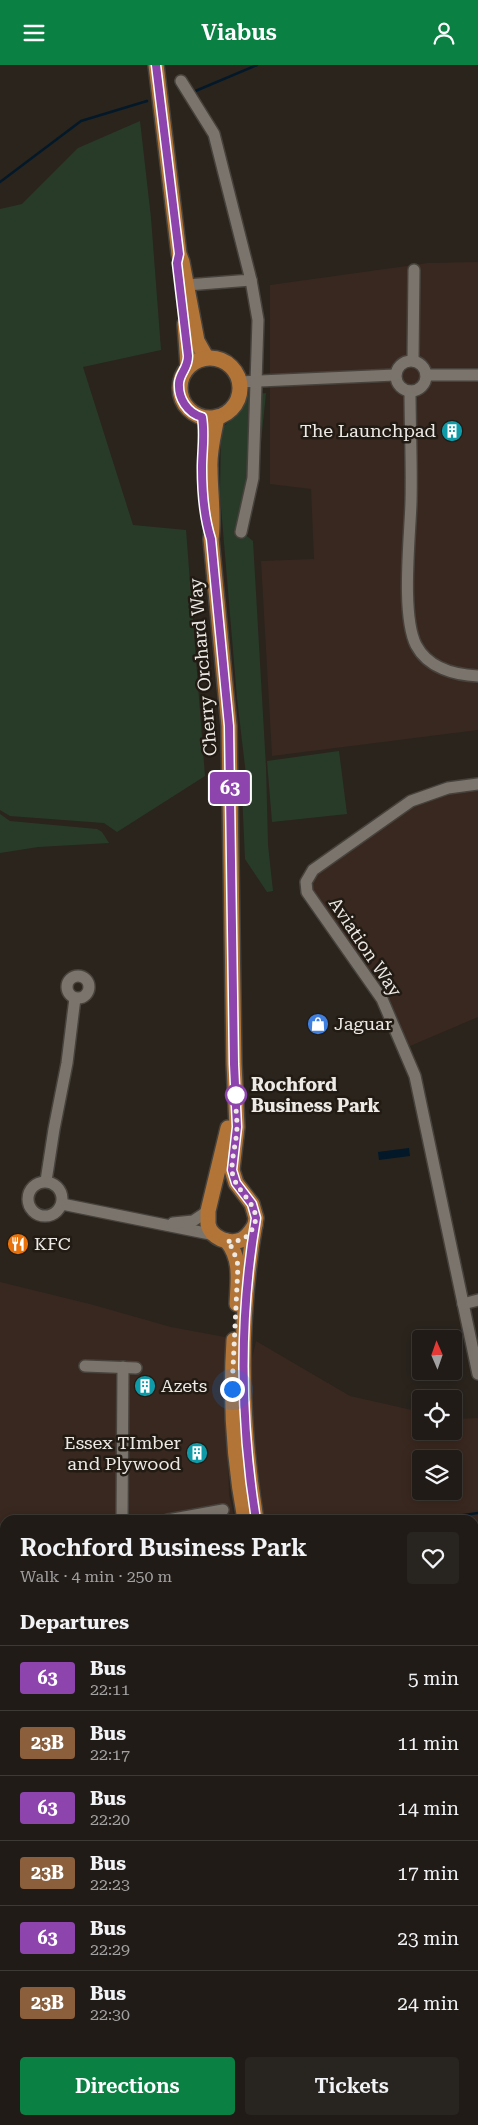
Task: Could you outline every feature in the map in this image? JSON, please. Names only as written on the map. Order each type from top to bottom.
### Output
[{"type":"main road","points":[[156,65],[179,254],[187,285],[197,341],[206,357]]},
{"type":"main road","points":[[179,254],[177,263],[188,366]]},
{"type":"main road","points":[[206,357],[216,358],[233,368],[239,382],[238,397],[234,406],[226,413],[217,417],[202,417],[189,410],[183,403],[179,383],[182,374],[188,366],[196,360],[206,357]]},
{"type":"main road","points":[[202,417],[204,503],[211,539]]},
{"type":"main road","name":"Cherry Orchard Way","points":[[217,417],[210,453],[213,525],[211,539],[229,726],[234,1064],[237,1127],[232,1170],[236,1183],[255,1211],[243,1357],[247,1441],[255,1515]]},
{"type":"main road","name":"Cherry Orchard Way","points":[[234,1064],[229,1127],[209,1209],[208,1223],[233,1249],[238,1265],[233,1357],[233,1405],[237,1467],[244,1515]]},
{"type":"main road","points":[[209,1209],[217,1198],[226,1194],[239,1194],[248,1199]]},
{"type":"main road","points":[[221,1238],[234,1241],[246,1237],[255,1225]]},
{"type":"street","points":[[181,81],[214,134],[251,280],[258,320],[253,478],[241,532]]},
{"type":"street","points":[[413,360],[414,270]]},
{"type":"street","points":[[187,285],[251,280]]},
{"type":"street","points":[[413,360],[422,365],[426,375],[424,384],[420,388],[410,391],[398,385],[395,375],[403,362],[413,360]]},
{"type":"street","points":[[239,382],[395,375]]},
{"type":"street","points":[[426,375],[478,375]]},
{"type":"street","points":[[410,391],[411,499],[408,608],[412,633],[417,646],[436,665],[446,671],[478,676]]},
{"type":"street","name":"Aviation Way","points":[[478,784],[448,788],[411,801],[313,870],[306,881],[307,892],[382,999],[415,1076],[478,1374]]},
{"type":"street","points":[[46,1181],[67,1063],[76,998]]},
{"type":"street","points":[[46,1181],[56,1185],[60,1189],[62,1204],[60,1209],[52,1215],[41,1216],[32,1210],[28,1200],[30,1191],[37,1183],[46,1181]]},
{"type":"street","points":[[62,1204],[164,1224],[221,1238]]},
{"type":"street","points":[[164,1224],[193,1221],[209,1209]]},
{"type":"street","points":[[463,1304],[478,1301]]},
{"type":"street","points":[[85,1366],[136,1368]]},
{"type":"street","points":[[122,1515],[123,1367]]},
{"type":"street","points":[[196,1515],[223,1510]]},
{"type":"shaded area","points":[[478,262],[478,730],[272,756],[261,561],[314,559],[311,489],[270,484],[270,285],[428,263]]},
{"type":"shaded area","points":[[478,784],[478,1017],[403,1049],[382,999],[307,892],[313,870],[411,801]]},
{"type":"shaded area","points":[[0,1282],[90,1304],[171,1327],[225,1337],[229,1495],[234,1515],[0,1515]]},
{"type":"shaded area","points":[[256,1341],[350,1396],[412,1410],[412,1440],[462,1440],[462,1419],[478,1418],[478,1515],[261,1515],[250,1441],[249,1372]]},
{"type":"green space","points":[[140,121],[151,218],[161,350],[83,367],[133,525],[186,530],[205,776],[117,832],[104,823],[10,816],[0,810],[0,209],[22,204],[78,148]]},
{"type":"green space","points":[[266,393],[258,472],[237,528],[253,541],[266,767],[268,845],[273,891],[267,892],[245,859],[242,793],[246,775],[237,698],[220,495],[221,429],[237,414],[243,396]]},
{"type":"green space","points":[[339,751],[347,814],[272,822],[267,761]]},
{"type":"green space","points":[[0,814],[10,821],[97,829],[102,832],[109,843],[38,847],[0,853]]},
{"type":"water","points":[[409,1148],[410,1156],[379,1160],[378,1152]]},
{"type":"waterway","points":[[193,92],[257,65]]},
{"type":"waterway","points":[[0,182],[81,121],[147,101]]},
{"type":"waterway","points":[[464,1515],[478,1513]]},
{"type":"bus line","name":"63","points":[[156,65],[179,254],[177,263],[187,342],[188,366],[182,374],[179,383],[183,403],[197,416],[202,417],[204,427],[202,471],[204,503],[211,539],[229,726],[234,1064],[237,1127],[232,1170],[236,1183],[252,1204],[256,1218],[251,1255],[243,1357],[247,1441],[255,1515]]},
{"type":"place","name":"The Launchpad","points":[[452,431]]},
{"type":"place","name":"Jaguar","points":[[318,1024]]},
{"type":"place","name":"Rochford Business Park","points":[[236,1095]]},
{"type":"place","name":"KFC","points":[[18,1244]]},
{"type":"place","name":"Azets","points":[[145,1386]]},
{"type":"place","name":"Essex TImber and Plywood","points":[[197,1453]]},
{"type":"route","points":[[232,1389],[238,1265],[233,1249],[227,1241],[241,1240],[250,1234],[255,1225],[256,1218],[252,1204],[236,1183],[232,1170],[237,1127],[236,1095]]}]
